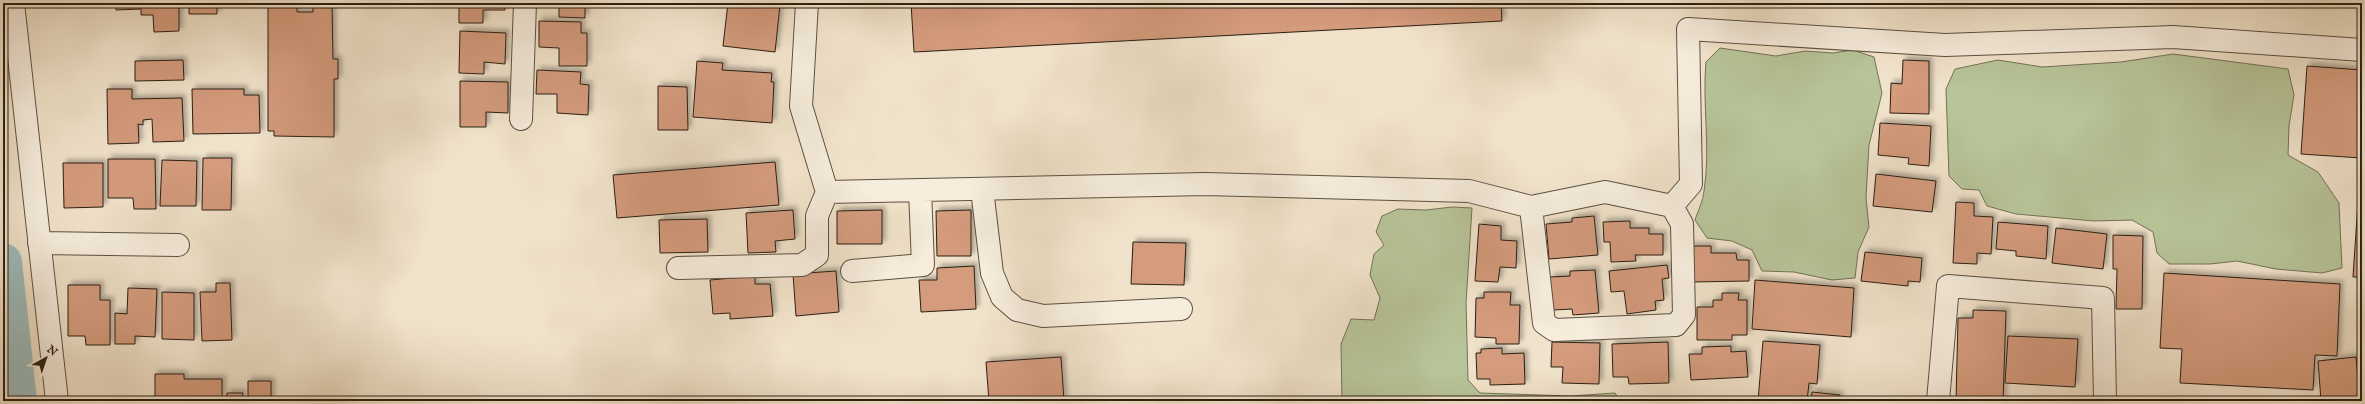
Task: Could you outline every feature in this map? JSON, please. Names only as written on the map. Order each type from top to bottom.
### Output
[{"type":"street","points":[[13,3],[57,401]]},
{"type":"street","points":[[522,119],[525,3]]},
{"type":"street","points":[[678,268],[802,265],[818,255],[817,216],[827,192],[802,106],[807,3]]},
{"type":"street","points":[[1672,206],[1691,184],[1688,29],[1945,45],[2173,37],[2362,50]]},
{"type":"street","points":[[827,192],[1205,184],[1469,191],[1531,207],[1605,192],[1672,206],[1682,224],[1684,315],[1676,325],[1554,330],[1544,323],[1531,207]]},
{"type":"street","points":[[982,189],[992,273],[1002,297],[1017,310],[1043,316],[1181,309]]},
{"type":"street","points":[[852,271],[923,265],[920,190]]},
{"type":"street","points":[[40,244],[178,245]]},
{"type":"street","points":[[1938,401],[1948,286],[2103,298],[2106,401]]},
{"type":"green space","points":[[1720,48],[1776,56],[1805,51],[1833,53],[1853,50],[1874,57],[1882,93],[1869,145],[1866,198],[1869,227],[1858,252],[1855,278],[1832,280],[1794,272],[1762,271],[1752,250],[1732,241],[1707,238],[1695,220],[1703,198],[1706,175],[1706,62]]},
{"type":"green space","points":[[2173,54],[2288,69],[2294,95],[2289,126],[2288,155],[2318,172],[2339,203],[2342,268],[2322,273],[2276,269],[2237,261],[2210,264],[2169,264],[2157,253],[2153,232],[2132,220],[2094,221],[2016,214],[1987,206],[1979,190],[1962,189],[1949,176],[1946,89],[1955,69],[1998,60],[2042,67],[2121,62]]},
{"type":"green space","points":[[1452,207],[1472,208],[1466,303],[1468,380],[1480,393],[1571,396],[1615,393],[1620,401],[1342,401],[1341,344],[1351,319],[1374,320],[1380,298],[1370,275],[1374,254],[1384,245],[1376,232],[1382,216],[1398,209],[1426,210]]},
{"type":"building","points":[[116,3],[179,3],[179,31],[154,32],[153,15],[141,15],[141,9],[116,10]]},
{"type":"building","points":[[189,3],[265,3],[217,4],[217,14],[189,14]]},
{"type":"building","points":[[459,3],[505,3],[505,10],[483,10],[483,23],[459,23]]},
{"type":"building","points":[[559,3],[585,3],[585,18],[559,17]]},
{"type":"building","points":[[728,3],[780,5],[775,52],[723,46]]},
{"type":"building","points":[[911,3],[1501,3],[1502,21],[914,52]]},
{"type":"building","points":[[268,4],[297,4],[297,12],[313,12],[313,5],[332,5],[333,59],[338,59],[338,79],[334,79],[334,137],[274,136],[274,131],[268,131]]},
{"type":"building","points":[[539,21],[581,22],[581,33],[587,33],[587,66],[559,66],[559,48],[539,47]]},
{"type":"building","points":[[460,31],[506,33],[505,64],[484,62],[484,74],[459,73]]},
{"type":"building","points":[[183,60],[184,80],[135,81],[135,61]]},
{"type":"building","points":[[1903,60],[1929,61],[1929,114],[1890,113],[1891,83],[1902,84]]},
{"type":"building","points":[[697,61],[723,63],[722,70],[772,73],[771,82],[774,82],[772,123],[693,117]]},
{"type":"building","points":[[2307,66],[2362,70],[2362,277],[2353,277],[2361,158],[2301,154]]},
{"type":"building","points":[[537,70],[581,72],[580,84],[589,85],[588,115],[557,113],[557,94],[536,94]]},
{"type":"building","points":[[460,81],[508,82],[508,113],[486,112],[486,127],[460,127]]},
{"type":"building","points":[[658,86],[687,87],[688,130],[658,130]]},
{"type":"building","points":[[107,89],[132,89],[132,99],[182,98],[184,141],[153,142],[152,119],[143,120],[143,125],[138,124],[139,143],[108,144]]},
{"type":"building","points":[[192,89],[244,89],[244,95],[259,95],[260,133],[193,134]]},
{"type":"building","points":[[1880,123],[1931,126],[1929,166],[1908,164],[1909,158],[1878,155]]},
{"type":"building","points":[[203,158],[232,158],[231,210],[202,210]]},
{"type":"building","points":[[108,159],[155,159],[156,209],[134,209],[133,198],[108,198]]},
{"type":"building","points":[[162,160],[197,161],[196,206],[160,206]]},
{"type":"building","points":[[775,162],[779,205],[617,218],[613,175]]},
{"type":"building","points":[[63,163],[103,163],[103,207],[64,208]]},
{"type":"building","points":[[1876,174],[1936,181],[1932,212],[1873,206]]},
{"type":"building","points":[[1956,202],[1974,203],[1974,216],[1993,217],[1991,254],[1977,253],[1977,264],[1953,263]]},
{"type":"building","points":[[793,210],[795,239],[775,241],[776,252],[748,253],[746,213]]},
{"type":"building","points":[[882,210],[882,244],[837,244],[837,211]]},
{"type":"building","points":[[971,210],[971,256],[937,256],[936,211]]},
{"type":"building","points":[[1594,216],[1598,255],[1549,259],[1546,224],[1572,222],[1572,218]]},
{"type":"building","points":[[707,219],[708,252],[660,253],[659,220]]},
{"type":"building","points":[[1630,221],[1630,228],[1649,228],[1649,234],[1663,234],[1663,255],[1635,255],[1636,261],[1611,262],[1610,242],[1604,242],[1603,222]]},
{"type":"building","points":[[1998,222],[2048,226],[2046,259],[2016,256],[2016,251],[1996,249]]},
{"type":"building","points":[[1479,224],[1501,226],[1501,240],[1517,241],[1516,268],[1500,267],[1498,282],[1475,281]]},
{"type":"building","points":[[2056,228],[2107,234],[2103,269],[2052,263]]},
{"type":"building","points":[[2113,235],[2143,236],[2142,309],[2116,309],[2117,269],[2113,269]]},
{"type":"building","points":[[1133,242],[1186,243],[1184,285],[1131,284]]},
{"type":"building","points":[[1690,246],[1711,246],[1711,253],[1736,253],[1737,260],[1749,260],[1749,281],[1691,282]]},
{"type":"building","points":[[1865,252],[1922,258],[1920,282],[1908,281],[1908,286],[1861,281]]},
{"type":"building","points":[[1667,265],[1669,278],[1662,279],[1664,300],[1655,301],[1656,310],[1627,314],[1624,291],[1611,292],[1609,271]]},
{"type":"building","points":[[974,266],[976,309],[921,312],[919,280],[937,280],[937,268]]},
{"type":"building","points":[[1595,270],[1599,313],[1573,315],[1572,309],[1553,310],[1550,277],[1570,276],[1570,271]]},
{"type":"building","points":[[836,271],[839,312],[796,316],[793,274]]},
{"type":"building","points":[[2164,273],[2340,284],[2337,356],[2315,355],[2313,390],[2180,383],[2182,349],[2160,348]]},
{"type":"building","points":[[755,276],[755,284],[770,284],[773,316],[730,319],[730,313],[713,314],[710,280]]},
{"type":"building","points":[[1755,280],[1854,288],[1851,337],[1752,329]]},
{"type":"building","points":[[216,283],[230,283],[232,340],[202,341],[200,292],[216,292]]},
{"type":"building","points":[[68,285],[100,285],[100,300],[110,300],[110,345],[86,345],[85,336],[68,336]]},
{"type":"building","points":[[128,288],[157,289],[155,337],[135,336],[135,344],[115,344],[115,313],[127,314]]},
{"type":"building","points":[[162,292],[194,293],[194,340],[162,339]]},
{"type":"building","points":[[1484,292],[1511,292],[1510,305],[1520,305],[1519,344],[1496,344],[1496,338],[1475,337],[1476,298],[1484,298]]},
{"type":"building","points":[[1722,293],[1739,293],[1738,300],[1747,300],[1747,335],[1732,335],[1732,340],[1697,340],[1697,307],[1713,307],[1713,300],[1722,300]]},
{"type":"building","points":[[1973,310],[2006,311],[2003,401],[1956,401],[1958,318],[1973,318]]},
{"type":"building","points":[[2008,336],[2078,339],[2075,387],[2005,383]]},
{"type":"building","points":[[1763,341],[1820,345],[1817,384],[1809,383],[1807,401],[1758,401]]},
{"type":"building","points":[[1552,342],[1600,343],[1599,384],[1562,383],[1563,367],[1551,367]]},
{"type":"building","points":[[1668,342],[1669,383],[1629,384],[1628,377],[1613,377],[1612,344]]},
{"type":"building","points":[[1731,346],[1731,352],[1746,351],[1748,377],[1691,380],[1689,354],[1702,354],[1702,347]]},
{"type":"building","points":[[1502,348],[1502,354],[1524,353],[1525,384],[1490,385],[1490,379],[1477,379],[1476,353],[1481,353],[1481,349]]},
{"type":"building","points":[[1061,357],[1064,401],[989,401],[986,362]]},
{"type":"building","points":[[2356,357],[2360,401],[2321,401],[2318,361]]},
{"type":"building","points":[[155,374],[184,374],[184,379],[222,379],[222,401],[155,401]]},
{"type":"building","points":[[248,381],[271,381],[271,401],[248,401]]},
{"type":"building","points":[[1812,392],[1840,395],[1839,401],[1811,401]]},
{"type":"building","points":[[227,393],[243,393],[242,401],[226,401]]},
{"type":"waterway","points":[[3,262],[18,401]]}]
